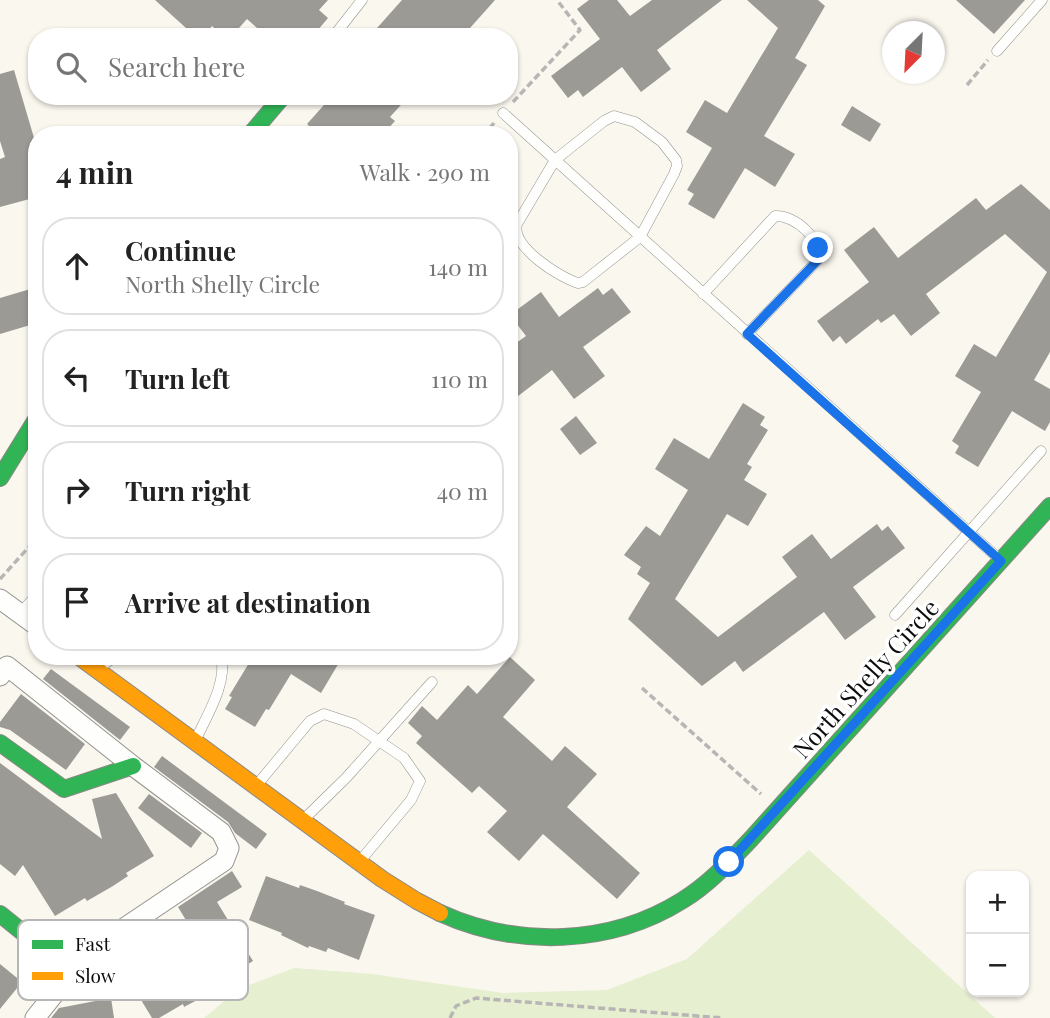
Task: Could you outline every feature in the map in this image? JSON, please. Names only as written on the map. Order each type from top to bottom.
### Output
[{"type":"street","points":[[258,126],[276,105]]},
{"type":"street","points":[[0,478],[28,433]]},
{"type":"street","name":"North Shelly Circle","points":[[90,665],[360,862],[422,904],[456,921],[489,931],[529,938],[598,934],[627,926],[673,906],[712,879],[778,810],[1050,506]]},
{"type":"street","points":[[0,599],[28,620]]},
{"type":"street","points":[[0,676],[7,666],[221,832],[229,848],[224,861],[136,920]]},
{"type":"street","points":[[0,743],[64,789],[133,766]]},
{"type":"street","points":[[0,914],[18,928]]},
{"type":"street","points":[[35,1018],[49,1000]]},
{"type":"lane","points":[[340,28],[362,0]]},
{"type":"lane","points":[[997,51],[1042,0]]},
{"type":"lane","points":[[503,113],[517,126]]},
{"type":"lane","points":[[518,222],[555,160],[614,116],[635,122],[662,142],[676,160],[674,174],[640,237],[583,282],[574,282],[548,268],[518,236]]},
{"type":"lane","points":[[518,127],[1001,561]]},
{"type":"lane","points":[[704,294],[775,216],[799,224],[818,248],[817,261],[747,334]]},
{"type":"lane","points":[[895,615],[1041,451]]},
{"type":"lane","points":[[20,614],[28,605]]},
{"type":"lane","points":[[97,670],[104,665]]},
{"type":"lane","points":[[195,742],[221,683],[222,665]]},
{"type":"lane","points":[[302,820],[346,778],[432,682]]},
{"type":"lane","points":[[256,787],[310,721],[324,714],[354,724],[404,758],[420,781],[411,800],[360,862]]},
{"type":"path","points":[[518,97],[580,30],[557,0]]},
{"type":"path","points":[[967,85],[997,51]]},
{"type":"path","points":[[492,126],[510,105]]},
{"type":"path","points":[[0,579],[28,548]]},
{"type":"path","points":[[642,688],[778,810]]},
{"type":"path","points":[[450,1018],[456,1006],[476,998],[722,1018]]},
{"type":"green space","points":[[809,850],[966,992],[966,997],[972,997],[995,1018],[204,1018],[226,1000],[248,1000],[248,986],[294,968],[372,974],[503,993],[607,990],[687,959]]},
{"type":"building","points":[[155,0],[328,0],[319,10],[328,18],[320,28],[257,28],[247,19],[239,28],[186,28]]},
{"type":"building","points":[[402,0],[495,0],[470,28],[377,28]]},
{"type":"building","points":[[589,0],[617,0],[630,16],[652,0],[722,0],[657,50],[671,69],[641,92],[622,67],[583,97],[578,90],[568,98],[551,76],[600,39],[577,9]]},
{"type":"building","points":[[747,0],[818,0],[825,6],[795,58],[807,65],[764,136],[795,154],[775,187],[745,168],[714,219],[688,204],[694,194],[687,190],[712,148],[686,132],[705,100],[727,113],[778,28]]},
{"type":"building","points":[[956,0],[1025,0],[994,34]]},
{"type":"building","points":[[14,70],[31,126],[28,126],[28,199],[0,207],[0,159],[5,157],[0,141],[0,74]]},
{"type":"building","points":[[324,105],[401,105],[390,117],[395,121],[390,126],[307,124]]},
{"type":"building","points":[[852,106],[881,124],[870,142],[841,125]]},
{"type":"building","points":[[1021,184],[1050,210],[1050,352],[1034,380],[1050,389],[1050,422],[1045,431],[1012,411],[978,467],[955,453],[959,446],[952,441],[981,392],[955,376],[974,344],[996,357],[1047,272],[1005,234],[926,294],[940,313],[911,336],[894,314],[881,323],[878,319],[846,344],[840,336],[833,342],[817,321],[869,282],[844,250],[874,227],[898,258],[976,198],[986,210]]},
{"type":"building","points":[[598,288],[603,295],[612,288],[631,312],[583,347],[605,376],[574,399],[552,370],[518,396],[518,342],[526,336],[518,326],[518,309],[541,292],[559,317]]},
{"type":"building","points":[[28,290],[28,326],[0,334],[0,298]]},
{"type":"building","points":[[743,403],[765,417],[760,425],[768,430],[747,464],[752,467],[744,480],[767,494],[748,526],[727,514],[675,599],[718,637],[797,577],[782,557],[812,534],[831,559],[877,524],[882,531],[888,526],[905,548],[853,587],[876,617],[845,640],[824,612],[743,672],[735,661],[702,686],[628,619],[650,583],[637,574],[641,567],[624,555],[646,526],[660,536],[688,490],[655,469],[674,438],[709,459]]},
{"type":"building","points":[[576,416],[597,443],[580,455],[560,429]]},
{"type":"building","points":[[518,664],[535,680],[503,717],[552,761],[565,746],[597,774],[567,807],[640,873],[617,899],[543,834],[519,861],[487,832],[507,811],[479,786],[472,793],[416,743],[422,736],[408,723],[422,706],[437,720],[468,685],[477,694],[503,665]]},
{"type":"building","points":[[248,665],[338,665],[321,693],[291,674],[255,727],[225,709],[232,697],[229,696]]},
{"type":"building","points":[[51,669],[130,727],[120,740],[43,679]]},
{"type":"building","points":[[21,694],[85,744],[66,770],[10,730],[0,727],[0,722]]},
{"type":"building","points":[[162,756],[267,834],[256,849],[235,833],[228,822],[154,767]]},
{"type":"building","points":[[0,763],[102,839],[92,799],[116,793],[154,856],[126,873],[128,876],[113,886],[87,901],[85,898],[55,916],[23,865],[15,876],[0,864]]},
{"type":"building","points":[[149,794],[202,833],[191,848],[138,808]]},
{"type":"building","points":[[232,871],[242,887],[217,902],[228,920],[186,920],[178,907]]},
{"type":"building","points":[[266,876],[299,888],[300,885],[317,891],[375,915],[359,960],[328,948],[326,952],[309,946],[308,948],[281,935],[282,933],[249,920]]},
{"type":"building","points":[[0,964],[18,979],[18,987],[0,1009]]},
{"type":"building","points":[[111,1000],[114,1018],[51,1018],[59,1008]]},
{"type":"building","points":[[141,1000],[197,1000],[184,1007],[183,1004],[159,1018],[152,1018]]},
{"type":"traffic: fast","points":[[258,126],[275,105]]},
{"type":"traffic: fast","points":[[0,478],[28,433]]},
{"type":"traffic: fast","points":[[440,913],[500,932],[563,937],[594,934],[625,926],[655,915],[693,894],[751,839],[1050,506]]},
{"type":"traffic: fast","points":[[0,743],[64,789],[133,766]]},
{"type":"traffic: fast","points":[[0,914],[18,928]]},
{"type":"traffic: slow","points":[[90,665],[382,879],[440,913]]},
{"type":"route","points":[[729,862],[1001,561],[747,334],[817,261],[818,248]]}]
